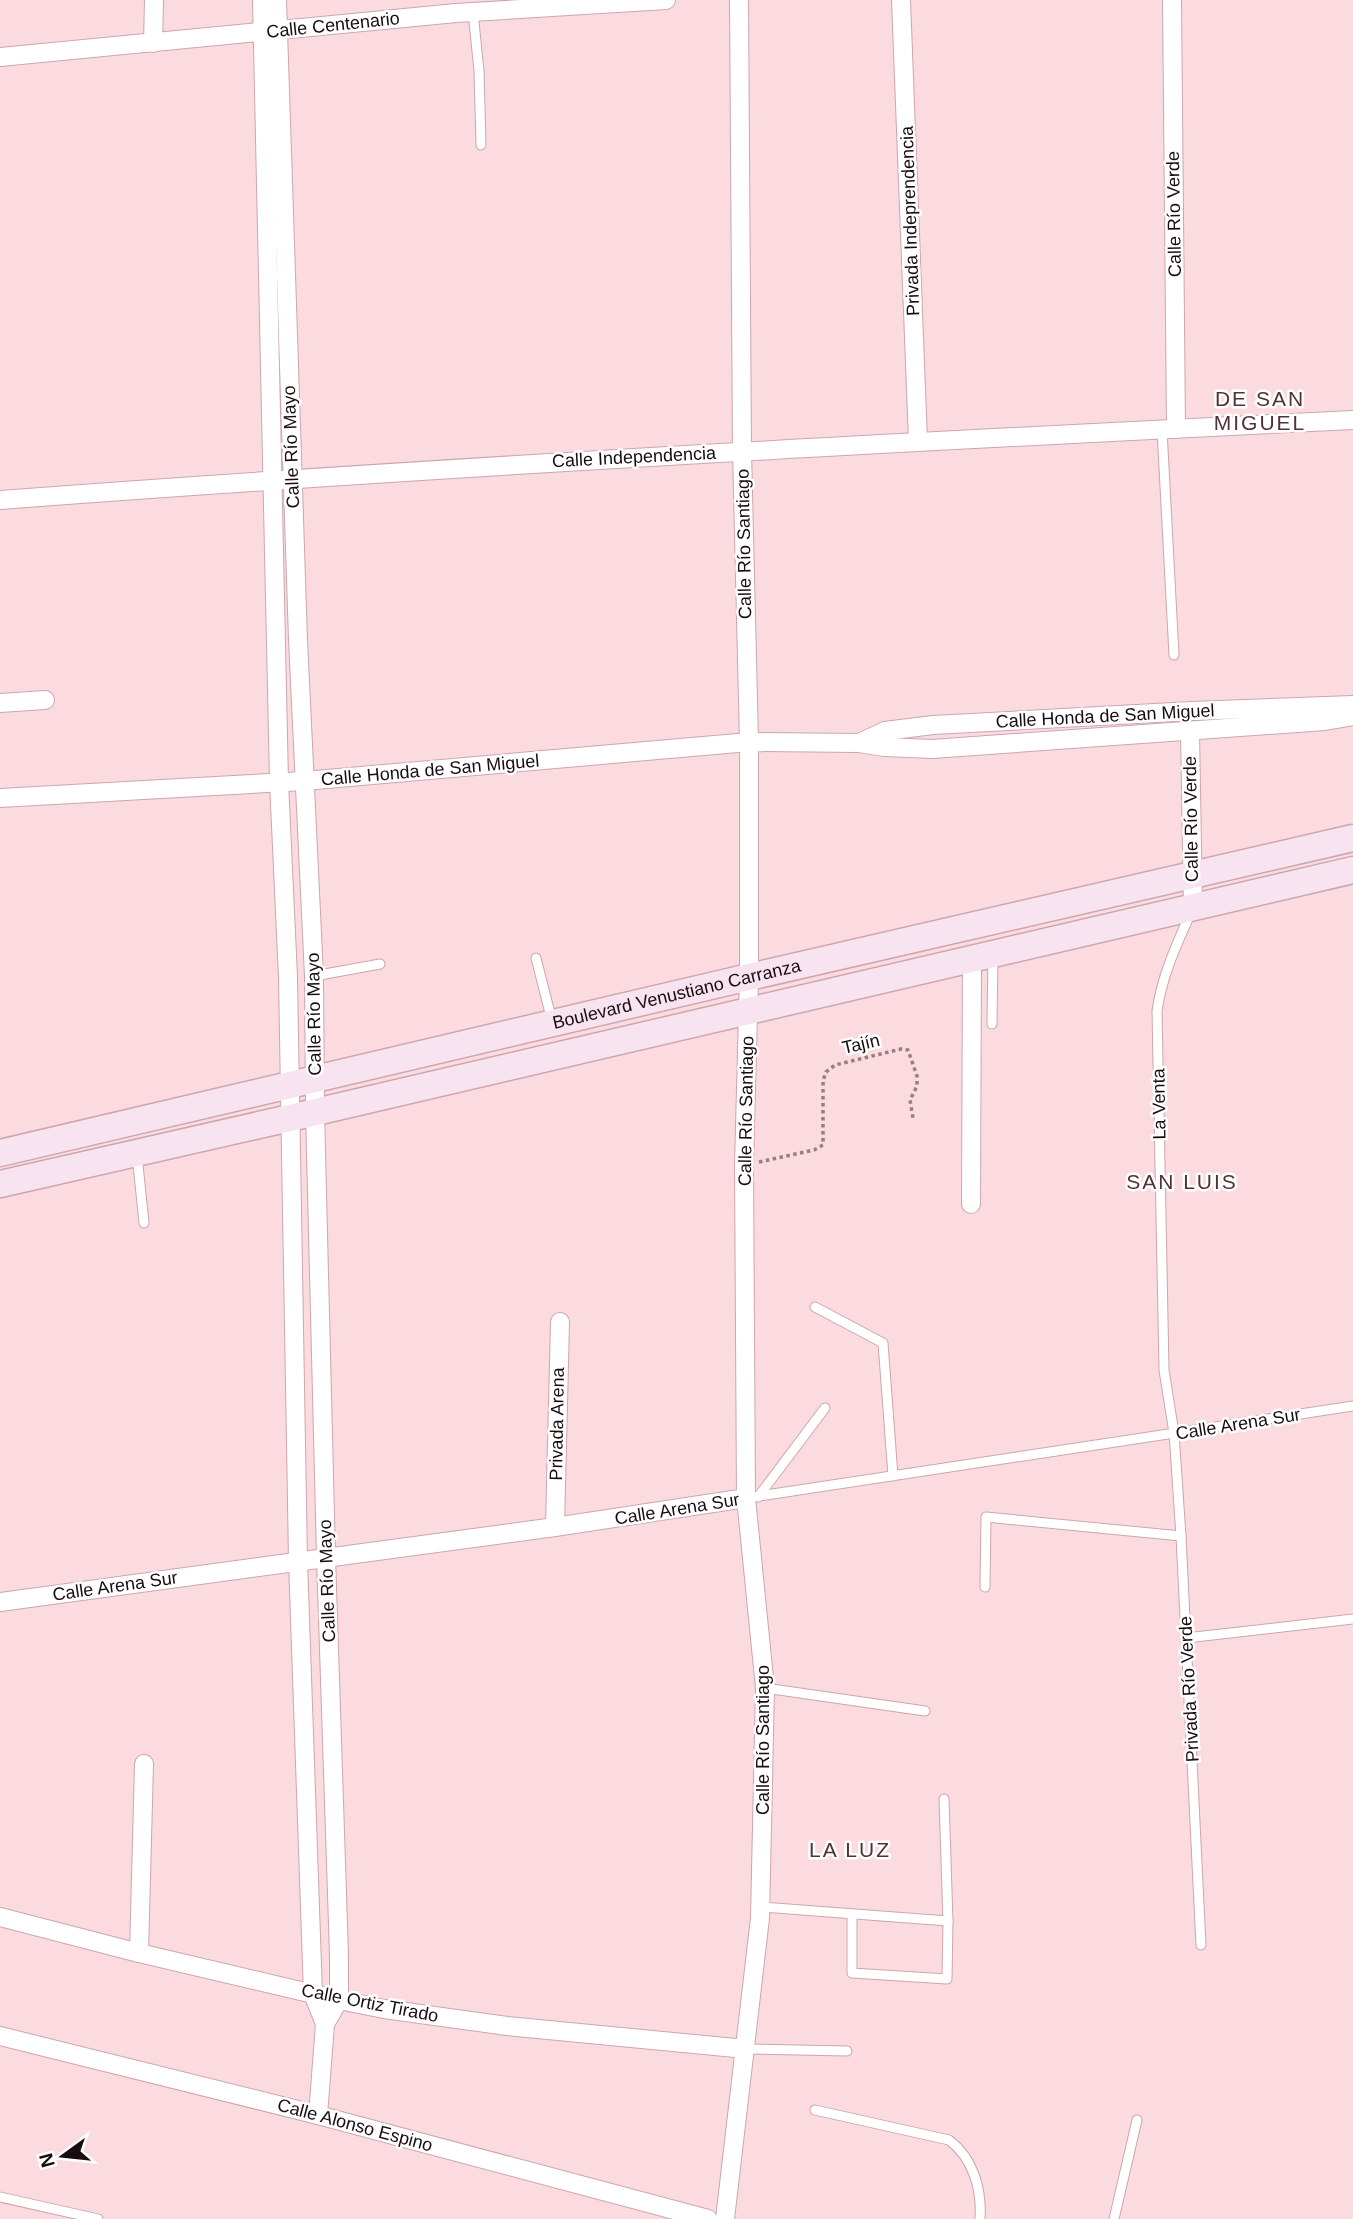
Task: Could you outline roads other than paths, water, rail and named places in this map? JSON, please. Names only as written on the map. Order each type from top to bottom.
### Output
[{"type":"main road","name":"Boulevard Venustiano Carranza","points":[[0,1153],[1353,838]]},
{"type":"main road","name":"Boulevard Venustiano Carranza","points":[[0,1184],[1353,870]]},
{"type":"street","points":[[153,43],[154,0]]},
{"type":"street","name":"Calle Río Mayo","points":[[262,0],[269,32],[314,976],[315,1078],[302,1115],[298,1561],[313,1994],[325,2024]]},
{"type":"street","name":"Calle Río Mayo","points":[[277,0],[269,32],[279,782],[288,977],[289,1084],[302,1115],[326,1557],[339,2000],[325,2024],[318,2115]]},
{"type":"street","name":"Calle Centenario","points":[[0,57],[269,32],[461,9],[666,0]]},
{"type":"street","name":"Calle Río Santiago","points":[[725,2219],[761,1907],[765,1688],[752,1497],[744,1165],[749,977],[749,743],[742,451],[738,0]]},
{"type":"street","name":"Privada Indeprendencia","points":[[901,0],[918,441]]},
{"type":"street","name":"Calle Río Verde","points":[[1169,429],[1172,0]]},
{"type":"street","name":"Calle Independencia","points":[[0,500],[292,478],[742,451],[1353,420]]},
{"type":"street","points":[[0,704],[45,700]]},
{"type":"street","name":"Calle Honda de San Miguel","points":[[859,743],[884,731],[933,725],[1353,705]]},
{"type":"street","name":"Calle Honda de San Miguel","points":[[0,798],[304,781],[749,743],[859,743],[932,749],[1325,721],[1353,716]]},
{"type":"street","name":"Calle Río Verde","points":[[1190,731],[1193,907]]},
{"type":"street","points":[[971,1203],[983,956]]},
{"type":"street","points":[[288,977],[314,976]]},
{"type":"street","name":"Privada Arena","points":[[555,1527],[560,1322]]},
{"type":"street","name":"Calle Arena Sur","points":[[0,1602],[555,1527],[752,1497]]},
{"type":"street","points":[[139,1953],[144,1764]]},
{"type":"street","name":"Calle Ortiz Tirado","points":[[0,1917],[339,2000],[507,2026],[746,2049]]},
{"type":"street","name":"Calle Alonso Espino","points":[[0,2036],[318,2115],[708,2219]]},
{"type":"lane","points":[[461,9],[479,71],[481,145]]},
{"type":"lane","points":[[1169,429],[1174,655]]},
{"type":"lane","name":"La Venta","points":[[1174,1433],[1164,1370],[1157,1011],[1166,972],[1193,907]]},
{"type":"lane","points":[[983,956],[992,1024]]},
{"type":"lane","points":[[536,958],[553,1023]]},
{"type":"lane","points":[[314,976],[380,964]]},
{"type":"lane","points":[[137,1153],[144,1223]]},
{"type":"lane","points":[[815,1307],[883,1343],[893,1476]]},
{"type":"lane","name":"Calle Arena Sur","points":[[752,1497],[1353,1406]]},
{"type":"lane","points":[[752,1497],[825,1408]]},
{"type":"lane","name":"Privada Río Verde","points":[[1174,1433],[1201,1945]]},
{"type":"lane","points":[[985,1587],[986,1517],[1181,1536]]},
{"type":"lane","points":[[1186,1638],[1353,1619]]},
{"type":"lane","points":[[765,1688],[925,1711]]},
{"type":"lane","points":[[852,1914],[852,1973],[947,1979],[944,1799]]},
{"type":"lane","points":[[761,1907],[948,1921]]},
{"type":"lane","points":[[746,2049],[847,2051]]},
{"type":"lane","points":[[814,2110],[949,2140],[960,2148],[975,2174],[980,2219]]},
{"type":"lane","points":[[1114,2219],[1137,2120]]},
{"type":"lane","points":[[0,2197],[98,2219]]},
{"type":"district","name":"DE SAN MIGUEL","points":[[1260,411]]},
{"type":"district","name":"SAN LUIS","points":[[1182,1182]]},
{"type":"district","name":"LA LUZ","points":[[850,1850]]}]
